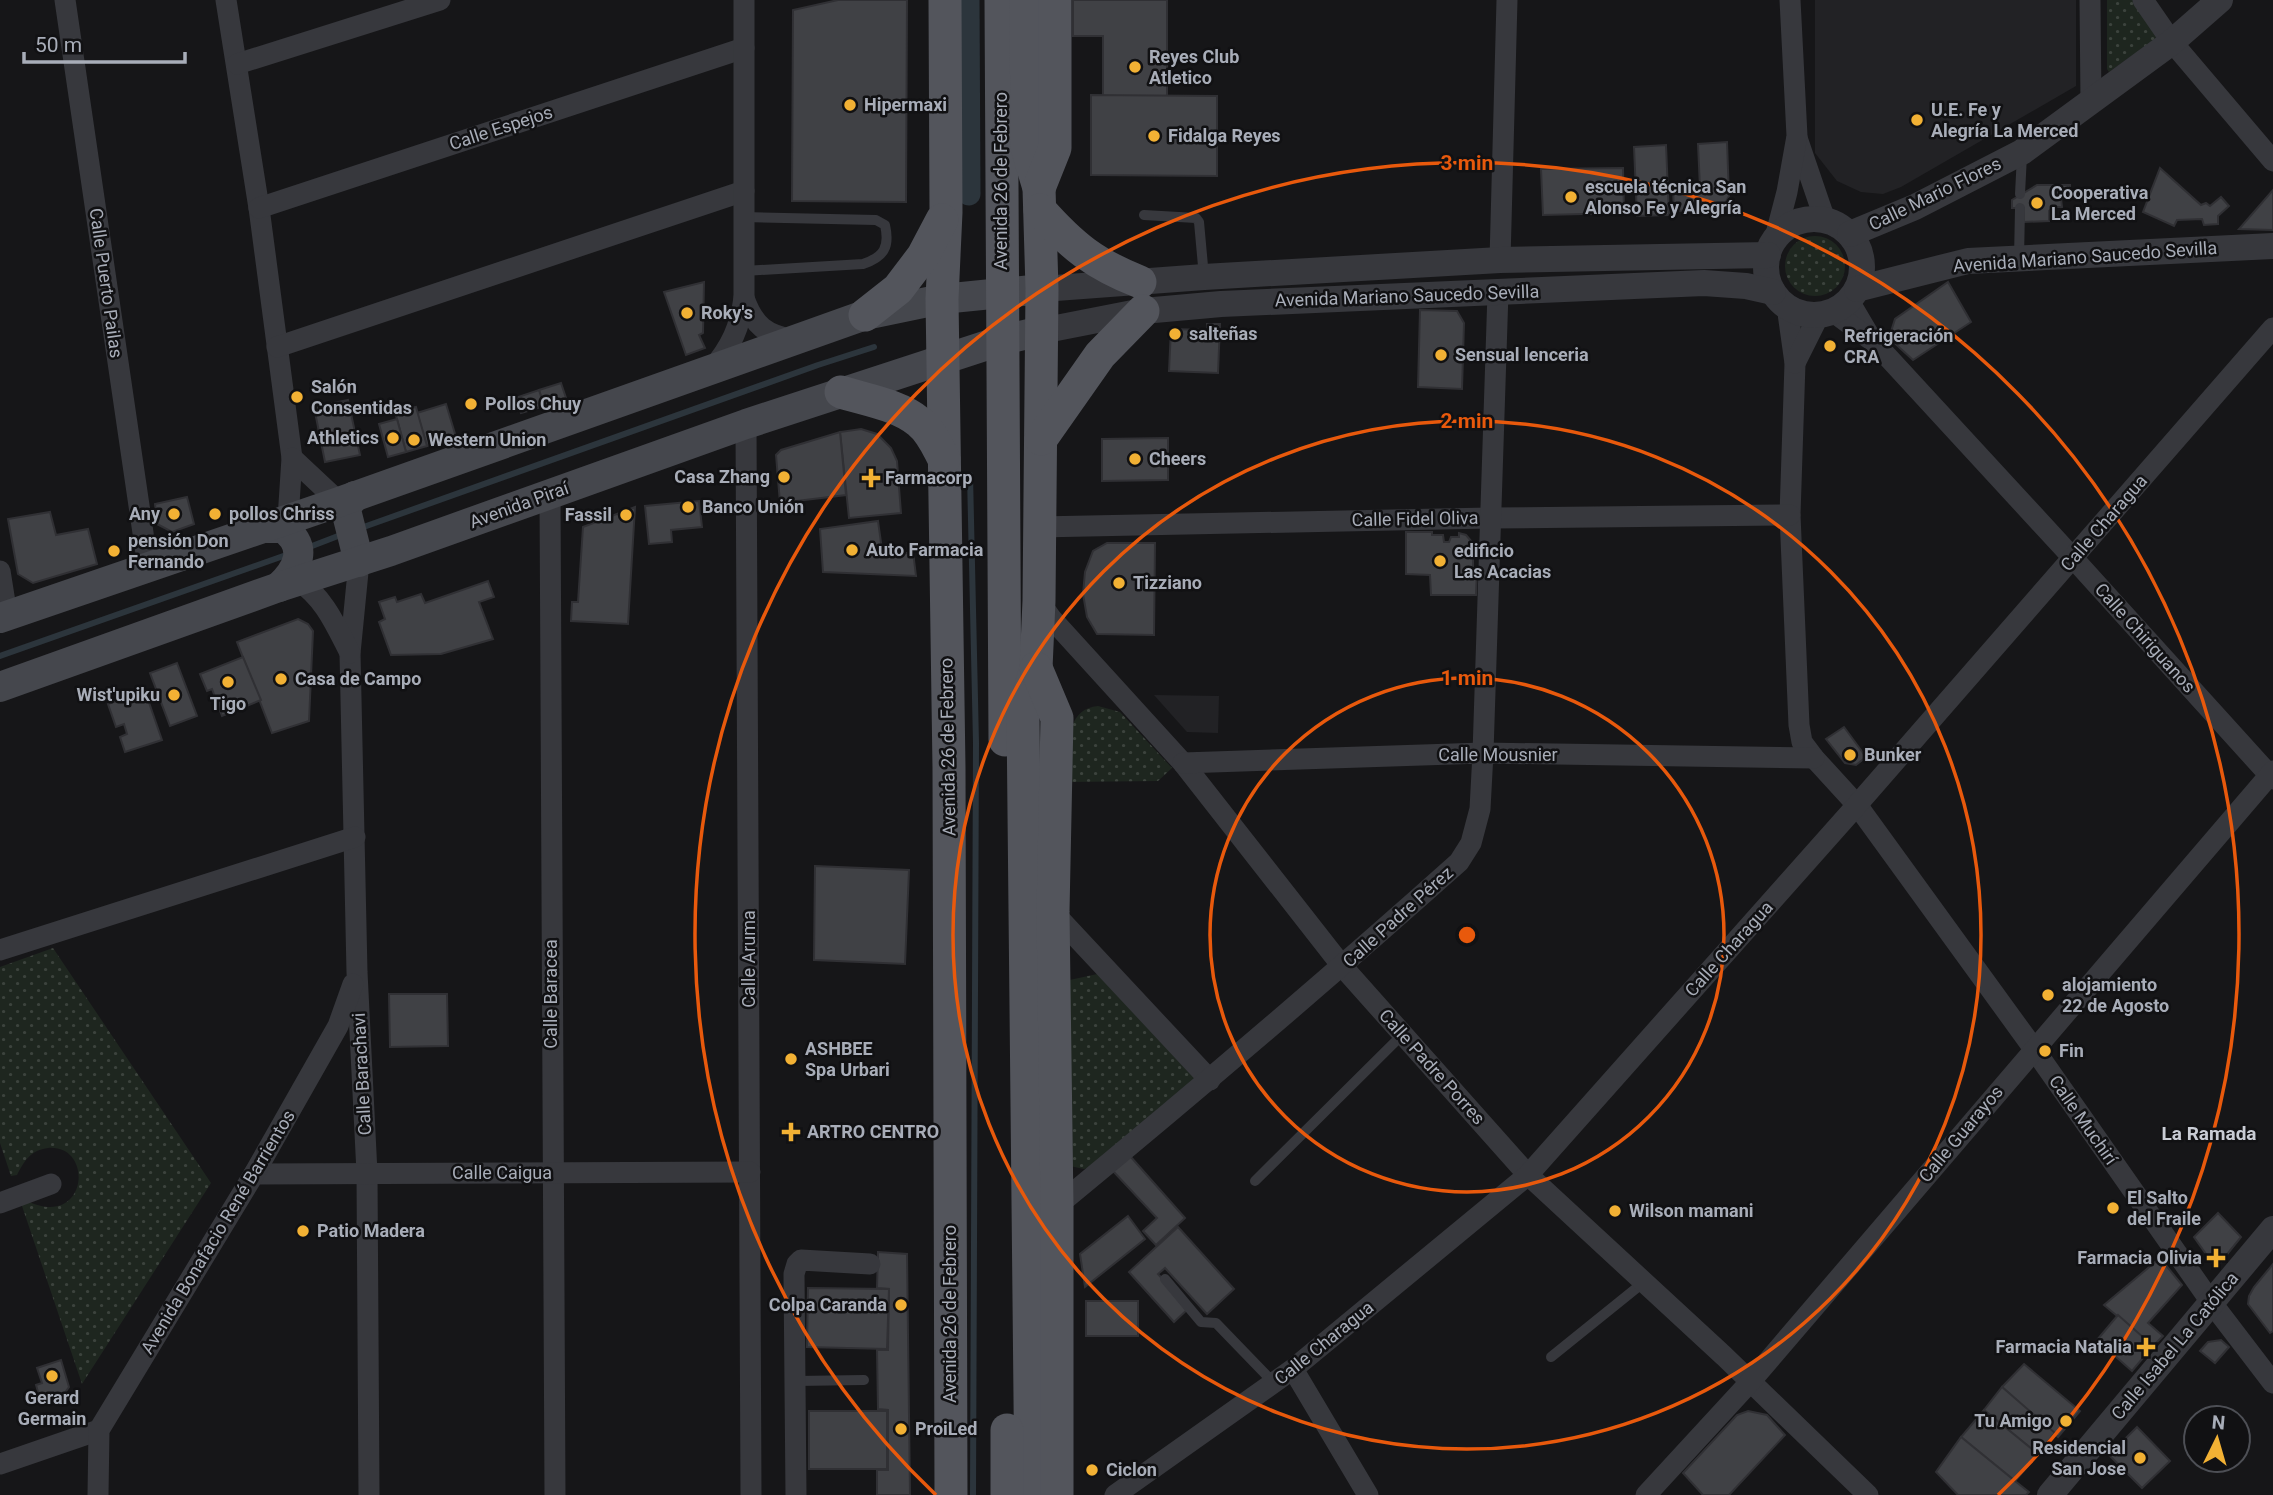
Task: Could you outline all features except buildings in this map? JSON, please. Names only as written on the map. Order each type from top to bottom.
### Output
[{"type":"main road","name":"Avenida 26 de Febrero","points":[[945,0],[946,212],[942,299],[949,768],[951,1495]]},
{"type":"main road","name":"Avenida 26 de Febrero","points":[[1001,0],[1007,1495]]},
{"type":"main road","name":"Avenida 26 de Febrero","points":[[1026,0],[1027,148],[1040,199],[1042,289],[1039,601],[1035,668],[1023,715],[1031,1495]]},
{"type":"main road","name":"Avenida 26 de Febrero","points":[[1040,199],[1055,148],[1055,0]]},
{"type":"main road","points":[[1040,199],[1063,236],[1141,296],[1041,439]]},
{"type":"main road","points":[[865,315],[898,289],[923,256],[946,212]]},
{"type":"main road","points":[[3,616],[347,499],[865,315],[942,299],[1042,289]]},
{"type":"main road","name":"Avenida Piraí","points":[[0,687],[746,424],[1003,340],[1041,331]]},
{"type":"main road","points":[[841,392],[908,414],[930,434],[944,459]]},
{"type":"main road","points":[[347,499],[346,510],[359,562]]},
{"type":"main road","points":[[274,524],[290,533],[298,547],[296,566],[288,584]]},
{"type":"main road","name":"Avenida 26 de Febrero","points":[[1035,668],[1057,718],[1053,912],[1057,1495]]},
{"type":"main road","points":[[1026,1045],[1053,962]]},
{"type":"street","name":"Calle Puerto Pailas","points":[[65,0],[148,567]]},
{"type":"street","points":[[226,0],[259,208],[292,458],[274,524]]},
{"type":"street","points":[[237,64],[440,0]]},
{"type":"street","points":[[712,369],[735,337],[744,298],[744,0]]},
{"type":"street","points":[[1500,260],[1507,0]]},
{"type":"street","points":[[1790,0],[1797,136],[1767,278],[1780,299],[1795,363]]},
{"type":"street","points":[[2090,0],[2091,103]]},
{"type":"street","points":[[2143,0],[2172,43],[2273,161]]},
{"type":"street","name":"Calle Mario Flores","points":[[1850,234],[1915,207],[2022,152],[2172,43],[2220,0]]},
{"type":"street","name":"Calle Espejos","points":[[259,208],[744,48]]},
{"type":"street","points":[[1797,136],[1825,220]]},
{"type":"street","points":[[277,348],[744,191]]},
{"type":"street","points":[[1772,246],[1785,229],[1797,222],[1825,220],[1850,234],[1861,256],[1862,273],[1795,363]]},
{"type":"street","name":"Avenida Mariano Saucedo Sevilla","points":[[1041,331],[1204,277],[1772,246]]},
{"type":"street","name":"Avenida Mariano Saucedo Sevilla","points":[[1839,304],[1955,263],[2273,246]]},
{"type":"street","name":"Avenida Mariano Saucedo Sevilla","points":[[1042,289],[1221,304],[1704,283],[1746,286],[1780,299]]},
{"type":"street","name":"Calle Padre Pérez","points":[[1057,1206],[1210,1080],[1342,966],[1459,862],[1471,843],[1480,809],[1483,753],[1498,292]]},
{"type":"street","points":[[744,298],[750,315],[762,328],[777,337],[794,340]]},
{"type":"street","points":[[1780,299],[1799,312],[1839,304]]},
{"type":"street","name":"Calle Chiriguanos","points":[[1839,304],[2272,775]]},
{"type":"street","name":"Calle Charagua","points":[[1115,1495],[1293,1369],[1528,1175],[1857,805],[2273,328]]},
{"type":"street","name":"Calle Muchirí","points":[[1795,363],[1790,514],[1799,725],[1802,742],[1857,805],[2034,1049],[2211,1302],[2273,1383]]},
{"type":"street","name":"Calle Aruma","points":[[746,424],[751,1495]]},
{"type":"street","points":[[292,458],[347,499]]},
{"type":"street","name":"Calle Baracea","points":[[550,494],[555,1495]]},
{"type":"street","name":"Calle Fidel Oliva","points":[[1039,527],[1490,517],[1790,514]]},
{"type":"street","name":"Calle Barachavi","points":[[350,653],[371,575],[378,562],[391,551]]},
{"type":"street","name":"Calle Barachavi","points":[[359,562],[350,653],[357,972],[367,1173],[369,1495]]},
{"type":"street","points":[[0,572],[3,616]]},
{"type":"street","name":"Calle Barachavi","points":[[288,584],[309,588],[331,614],[350,653]]},
{"type":"street","name":"Calle Padre Porres","points":[[1039,601],[1051,618],[1183,763],[1342,966],[1528,1175],[1751,1381],[1868,1495]]},
{"type":"street","name":"Calle Mousnier","points":[[1183,763],[1483,753],[1814,758]]},
{"type":"street","name":"Calle Guarayos","points":[[1646,1495],[1751,1381],[2272,775]]},
{"type":"street","points":[[0,950],[355,837]]},
{"type":"street","points":[[1053,912],[1210,1080]]},
{"type":"street","name":"Avenida Bonafacio René Barrientos","points":[[99,1430],[254,1174],[338,1026],[357,972]]},
{"type":"street","name":"Calle Caigua","points":[[254,1174],[750,1172]]},
{"type":"street","points":[[0,1203],[51,1184]]},
{"type":"street","name":"Calle Isabel La Católica","points":[[2050,1495],[2273,1230]]},
{"type":"street","points":[[796,1495],[794,1273],[801,1260],[870,1264]]},
{"type":"street","points":[[1293,1369],[1368,1495]]},
{"type":"street","points":[[0,1464],[99,1430],[98,1495]]},
{"type":"lane","points":[[2020,194],[2022,152]]},
{"type":"lane","points":[[2018,259],[2020,208]]},
{"type":"lane","points":[[1144,215],[1196,218],[1199,222],[1204,277]]},
{"type":"lane","points":[[744,216],[876,219],[886,225],[888,237],[885,248],[877,259],[863,264],[744,271]]},
{"type":"lane","points":[[1255,1181],[1402,1034]]},
{"type":"lane","points":[[1166,1279],[1201,1322],[1216,1323],[1274,1383]]},
{"type":"lane","points":[[1551,1357],[1644,1282]]},
{"type":"lane","points":[[796,1381],[864,1380]]},
{"type":"shaded area","name":"U.E. Fe y Alegría La Merced","points":[[1815,0],[2076,0],[2076,86],[1901,187],[1883,194],[1861,192],[1837,181],[1815,153]]},
{"type":"shaded area","points":[[2107,0],[2135,0],[2158,37],[2109,72],[2107,69]]},
{"type":"shaded area","points":[[1815,236],[1832,241],[1840,249],[1845,266],[1840,283],[1832,291],[1815,296],[1798,291],[1790,283],[1785,266],[1790,249],[1798,241]]},
{"type":"shaded area","points":[[1154,695],[1219,696],[1218,733],[1187,732]]},
{"type":"shaded area","points":[[1098,706],[1120,712],[1172,768],[1158,781],[1067,782],[1069,735],[1073,725],[1078,715],[1086,709]]},
{"type":"shaded area","points":[[53,948],[211,1183],[82,1384],[21,1203],[27,1201],[47,1207],[63,1204],[73,1196],[78,1184],[78,1171],[73,1159],[63,1150],[48,1148],[33,1154],[25,1161],[17,1175],[11,1176],[0,1143],[0,967]]},
{"type":"shaded area","points":[[1102,973],[1198,1077],[1094,1166],[1084,1169],[1070,1166],[1065,981]]},
{"type":"waterway","points":[[968,0],[969,194]]},
{"type":"waterway","points":[[358,529],[874,347]]},
{"type":"waterway","points":[[970,475],[976,743],[973,1495]]},
{"type":"waterway","points":[[312,546],[338,536]]},
{"type":"waterway","points":[[0,656],[289,554]]},
{"type":"place","name":"Reyes Club Atletico","points":[[1135,67]]},
{"type":"place","name":"Hipermaxi","points":[[850,105]]},
{"type":"place","name":"U.E. Fe y Alegría La Merced","points":[[1917,120]]},
{"type":"place","name":"Fidalga Reyes","points":[[1154,136]]},
{"type":"place","name":"escuela técnica San Alonso Fe y Alegría","points":[[1571,197]]},
{"type":"place","name":"Cooperativa La Merced","points":[[2037,203]]},
{"type":"place","name":"Roky's","points":[[687,313]]},
{"type":"place","name":"salteñas","points":[[1175,334]]},
{"type":"place","name":"Refrigeración CRA","points":[[1830,346]]},
{"type":"place","name":"Sensual lenceria","points":[[1441,355]]},
{"type":"place","name":"Salón Consentidas","points":[[297,397]]},
{"type":"place","name":"Pollos Chuy","points":[[471,404]]},
{"type":"place","name":"Athletics","points":[[393,438]]},
{"type":"place","name":"Western Union","points":[[414,440]]},
{"type":"place","name":"Cheers","points":[[1135,459]]},
{"type":"place","name":"Casa Zhang","points":[[784,477]]},
{"type":"place","name":"Farmacorp","points":[[871,478]]},
{"type":"place","name":"Banco Unión","points":[[688,507]]},
{"type":"place","name":"Any","points":[[174,514]]},
{"type":"place","name":"pollos Chriss","points":[[215,514]]},
{"type":"place","name":"Fassil","points":[[626,515]]},
{"type":"place","name":"Auto Farmacia","points":[[852,550]]},
{"type":"place","name":"pensión Don Fernando","points":[[114,551]]},
{"type":"place","name":"edificio Las Acacias","points":[[1440,561]]},
{"type":"place","name":"Tizziano","points":[[1119,583]]},
{"type":"place","name":"Casa de Campo","points":[[281,679]]},
{"type":"place","name":"Tigo","points":[[228,682]]},
{"type":"place","name":"Wist'upiku","points":[[174,695]]},
{"type":"place","name":"Bunker","points":[[1850,755]]},
{"type":"place","name":"alojamiento 22 de Agosto","points":[[2048,995]]},
{"type":"place","name":"Fin","points":[[2045,1051]]},
{"type":"place","name":"ASHBEE Spa Urbari","points":[[791,1059]]},
{"type":"place","name":"ARTRO CENTRO","points":[[791,1132]]},
{"type":"place","name":"El Salto del Fraile","points":[[2113,1208]]},
{"type":"place","name":"Wilson mamani","points":[[1615,1211]]},
{"type":"place","name":"Patio Madera","points":[[303,1231]]},
{"type":"place","name":"Farmacia Olivia","points":[[2216,1258]]},
{"type":"place","name":"Colpa Caranda","points":[[901,1305]]},
{"type":"place","name":"Farmacia Natalia","points":[[2146,1347]]},
{"type":"place","name":"Gerard Germain","points":[[52,1376]]},
{"type":"place","name":"Tu Amigo","points":[[2066,1421]]},
{"type":"place","name":"ProiLed","points":[[901,1429]]},
{"type":"place","name":"Residencial San Jose","points":[[2140,1458]]},
{"type":"place","name":"Ciclon","points":[[1092,1470]]},
{"type":"district","name":"La Ramada","points":[[2209,1133]]}]
